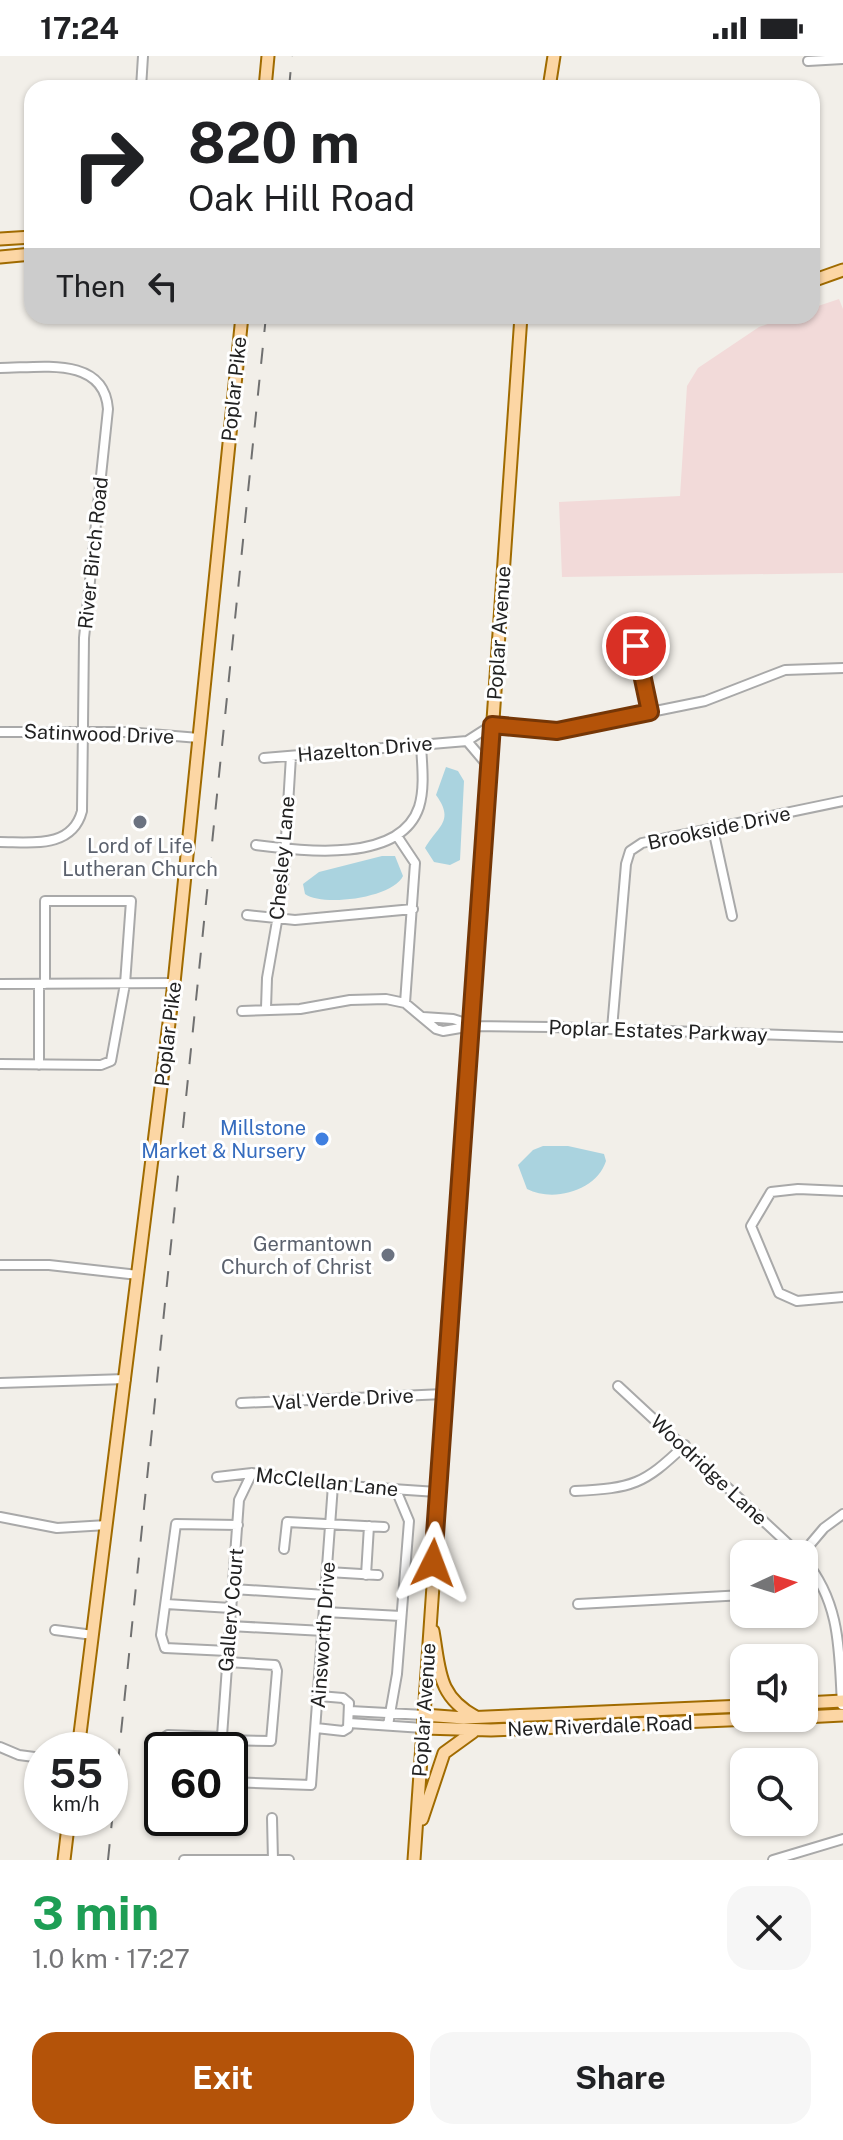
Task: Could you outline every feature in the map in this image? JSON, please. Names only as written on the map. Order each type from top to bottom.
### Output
[{"type":"main road","points":[[266,80],[268,56]]},
{"type":"main road","points":[[550,80],[554,56]]},
{"type":"main road","points":[[0,239],[24,238]]},
{"type":"main road","points":[[0,257],[24,255]]},
{"type":"main road","points":[[820,278],[843,270]]},
{"type":"main road","name":"Poplar Pike","points":[[80,1732],[174,983],[241,324]]},
{"type":"main road","name":"Poplar Avenue","points":[[414,1860],[437,1492],[520,324]]},
{"type":"main road","points":[[430,1614],[444,1689],[451,1700],[476,1717]]},
{"type":"main road","points":[[818,1703],[842,1702]]},
{"type":"main road","name":"New Riverdale Road","points":[[423,1722],[730,1707]]},
{"type":"main road","points":[[818,1716],[843,1715]]},
{"type":"main road","name":"New Riverdale Road","points":[[423,1722],[476,1730],[730,1720]]},
{"type":"main road","points":[[415,1843],[444,1753],[476,1730]]},
{"type":"main road","points":[[64,1860],[67,1836]]},
{"type":"street","points":[[142,80],[143,56]]},
{"type":"street","points":[[808,61],[843,59]]},
{"type":"street","name":"River Birch Road","points":[[0,368],[83,371],[96,377],[107,400],[84,638],[83,805],[74,828],[51,841],[0,842]]},
{"type":"street","points":[[636,646],[650,712]]},
{"type":"street","points":[[492,725],[557,731],[733,693],[785,670],[843,668]]},
{"type":"street","name":"Hazelton Drive","points":[[264,758],[467,741],[492,725]]},
{"type":"street","name":"Satinwood Drive","points":[[0,732],[83,731],[199,738]]},
{"type":"street","points":[[467,741],[489,767]]},
{"type":"street","points":[[256,845],[338,850],[380,844],[397,836],[408,826],[419,806],[421,745]]},
{"type":"street","name":"Chesley Lane","points":[[266,1008],[267,978],[278,918],[291,756]]},
{"type":"street","name":"Brookside Drive","points":[[612,1029],[626,864],[630,851],[642,843],[843,801]]},
{"type":"street","points":[[713,829],[732,916]]},
{"type":"street","points":[[242,1011],[300,1009],[369,999],[405,1003],[415,863],[397,836]]},
{"type":"street","points":[[0,1064],[39,1065],[106,1064],[114,1055],[125,984],[131,901],[45,901],[39,1065]]},
{"type":"street","points":[[247,915],[312,919],[413,909]]},
{"type":"street","points":[[0,984],[174,983]]},
{"type":"street","name":"Poplar Estates Parkway","points":[[405,1003],[436,1029],[443,1031],[472,1026],[843,1037]]},
{"type":"street","points":[[843,1191],[798,1189],[769,1195],[751,1226],[779,1293],[797,1301],[843,1297]]},
{"type":"street","points":[[0,1265],[49,1265],[138,1275]]},
{"type":"street","points":[[0,1383],[126,1379]]},
{"type":"street","name":"Woodridge Lane","points":[[618,1386],[785,1540]]},
{"type":"street","name":"Val Verde Drive","points":[[241,1403],[444,1394]]},
{"type":"street","points":[[575,1491],[623,1489],[653,1475],[685,1445]]},
{"type":"street","name":"McClellan Lane","points":[[217,1477],[252,1473],[333,1485],[437,1492]]},
{"type":"street","name":"Gallery Court","points":[[222,1732],[239,1500],[252,1473]]},
{"type":"street","name":"Ainsworth Drive","points":[[248,1783],[311,1785],[333,1485]]},
{"type":"street","points":[[388,1725],[397,1674],[409,1521],[396,1490]]},
{"type":"street","points":[[815,1540],[824,1528],[843,1514]]},
{"type":"street","points":[[0,1517],[57,1528],[107,1525]]},
{"type":"street","points":[[284,1549],[287,1522],[384,1527]]},
{"type":"street","points":[[228,1651],[165,1648],[161,1640],[176,1524],[238,1525]]},
{"type":"street","points":[[366,1575],[369,1526]]},
{"type":"street","points":[[328,1572],[378,1575]]},
{"type":"street","name":"Woodridge Lane","points":[[818,1580],[830,1598],[836,1618],[843,1715]]},
{"type":"street","points":[[233,1589],[326,1595]]},
{"type":"street","points":[[578,1604],[730,1596]]},
{"type":"street","points":[[166,1604],[231,1608]]},
{"type":"street","points":[[325,1612],[401,1616]]},
{"type":"street","points":[[230,1626],[324,1631]]},
{"type":"street","points":[[55,1630],[93,1635]]},
{"type":"street","points":[[227,1662],[275,1665],[277,1671],[271,1741],[248,1740]]},
{"type":"street","points":[[316,1728],[343,1731],[349,1723],[349,1703],[343,1698],[319,1696]]},
{"type":"street","points":[[350,1711],[389,1714],[423,1722]]},
{"type":"street","points":[[349,1723],[388,1725],[423,1722]]},
{"type":"street","points":[[0,1747],[24,1756]]},
{"type":"street","points":[[272,1818],[273,1859]]},
{"type":"street","points":[[773,1860],[843,1839]]},
{"type":"street","points":[[184,1860],[289,1860]]},
{"type":"shaded area","points":[[839,299],[843,309],[843,573],[562,577],[559,502],[680,496],[687,386],[698,368],[759,327],[767,324],[820,324],[820,305]]},
{"type":"water","points":[[446,767],[458,771],[464,781],[460,860],[450,865],[434,862],[425,848],[444,817],[442,804],[436,795]]},
{"type":"water","points":[[382,856],[395,856],[403,876],[386,890],[341,900],[314,898],[305,894],[303,884],[319,872]]},
{"type":"water","points":[[543,1146],[568,1146],[604,1154],[606,1161],[594,1180],[584,1186],[561,1194],[538,1193],[527,1189],[518,1165],[533,1150]]},
{"type":"railway","points":[[290,80],[292,56]]},
{"type":"railway","points":[[108,1860],[265,324]]},
{"type":"place","name":"Lord of Life Lutheran Church","points":[[140,822]]},
{"type":"place","name":"Millstone Market & Nursery","points":[[322,1139]]},
{"type":"place","name":"Germantown Church of Christ","points":[[388,1255]]},
{"type":"route","points":[[433,1563],[492,725],[557,731],[650,712],[636,646]]}]
